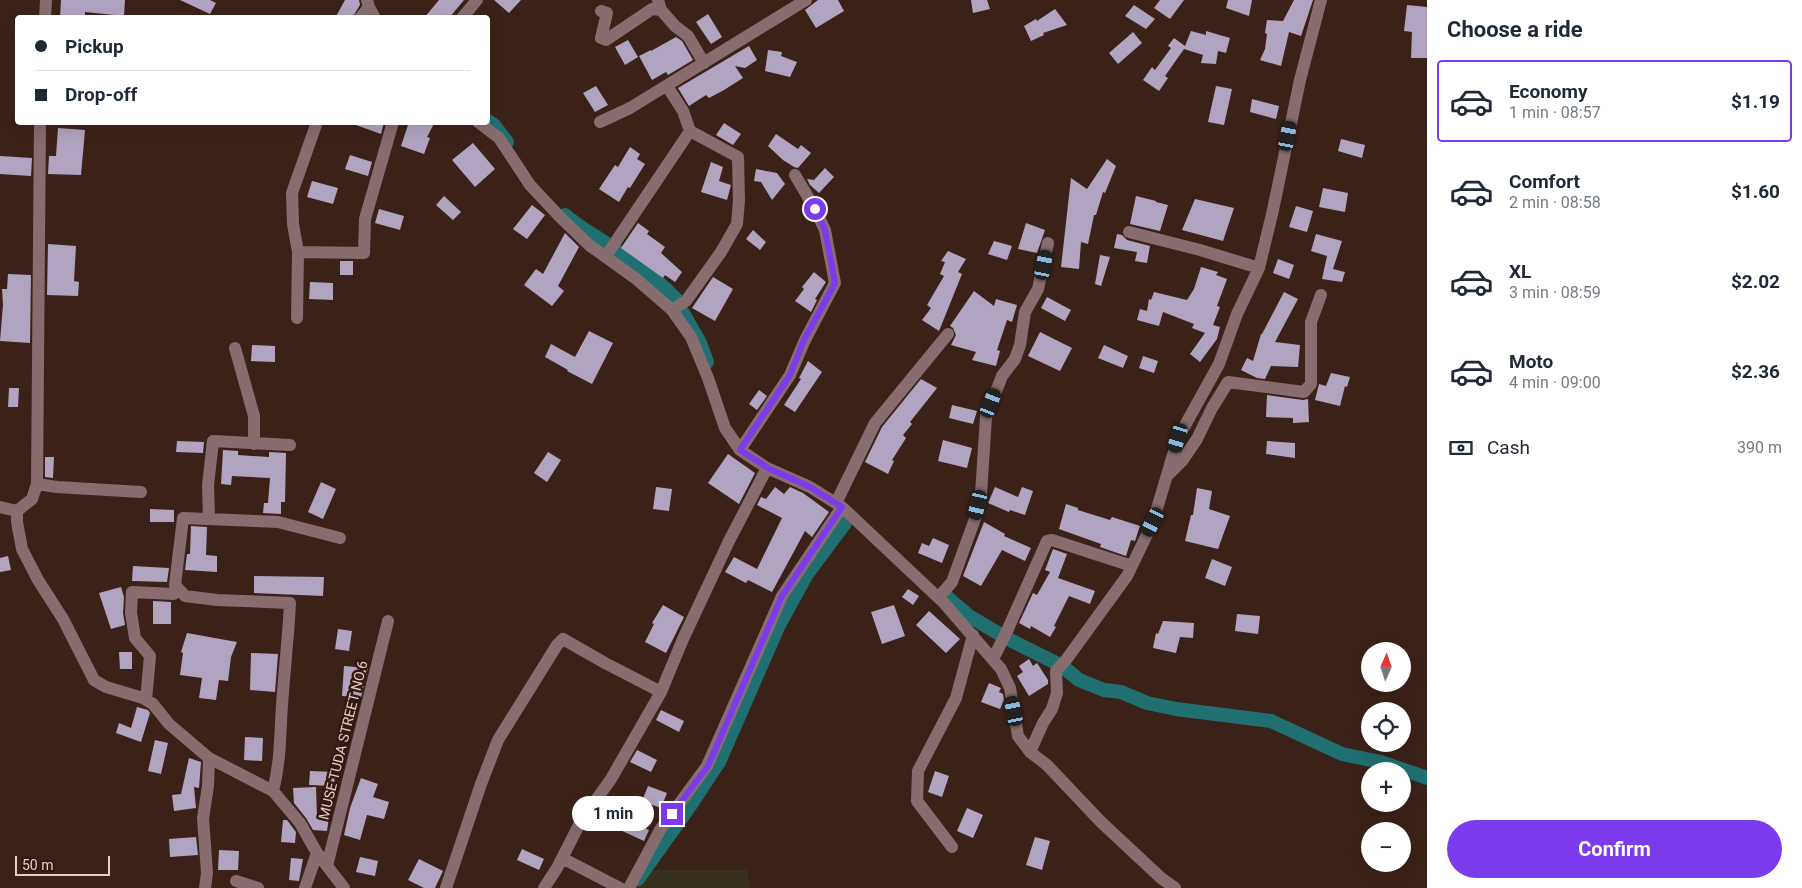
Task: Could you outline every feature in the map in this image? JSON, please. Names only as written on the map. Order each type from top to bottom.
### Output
[{"type":"street","points":[[45,15],[46,0]]},
{"type":"street","points":[[464,15],[477,0]]},
{"type":"street","points":[[600,122],[630,108],[806,0]]},
{"type":"street","points":[[1030,752],[1042,723],[1052,709],[1057,693],[1056,671],[1127,576],[1153,522],[1178,438],[1219,364],[1237,314],[1259,268],[1300,80],[1321,0]]},
{"type":"street","points":[[601,11],[607,14],[601,38],[606,40],[659,5],[675,26],[688,36],[704,62]]},
{"type":"street","points":[[667,86],[683,111],[690,131],[738,157],[739,200],[737,224],[721,252],[686,301],[672,310]]},
{"type":"street","points":[[0,507],[17,511],[32,500],[37,484],[40,125]]},
{"type":"street","points":[[298,318],[298,252],[293,224],[292,193],[316,125]]},
{"type":"street","points":[[298,252],[364,253],[365,219],[392,125]]},
{"type":"street","points":[[482,125],[499,138],[530,185],[560,217],[589,245],[609,251],[672,310],[691,337],[708,378],[725,428],[740,450],[768,468],[810,487],[839,505],[939,597],[1001,669],[1010,688],[1018,736],[1030,752],[1047,765],[1101,822],[1175,888]]},
{"type":"street","points":[[609,251],[690,131]]},
{"type":"street","points":[[740,450],[790,375],[804,340],[835,283],[825,230],[795,175]]},
{"type":"street","points":[[1129,232],[1200,250],[1259,268]]},
{"type":"street","points":[[939,597],[952,582],[976,516],[981,494],[986,417],[1002,376],[1015,359],[1020,345],[1025,312],[1038,289],[1048,243]]},
{"type":"street","points":[[1166,477],[1182,461],[1228,382],[1304,392],[1312,384],[1311,322],[1321,295]]},
{"type":"street","points":[[629,888],[660,830],[708,766],[782,596],[839,505],[875,423],[948,334]]},
{"type":"street","points":[[234,348],[254,416],[254,444]]},
{"type":"street","points":[[209,518],[208,485],[213,441],[290,445]]},
{"type":"street","points":[[544,888],[581,821],[611,779],[661,692],[683,639],[729,541],[768,468]]},
{"type":"street","points":[[37,484],[57,488],[142,492]]},
{"type":"street","points":[[17,511],[22,549],[38,580],[63,619],[94,680],[106,688],[146,700],[153,704],[169,724],[210,758],[272,791],[300,823],[317,853],[344,888]]},
{"type":"street","points":[[272,791],[278,772],[281,749],[281,722],[290,603],[185,596],[175,585],[183,518],[278,522],[340,538]]},
{"type":"street","points":[[993,659],[1008,631],[1047,541],[1052,540],[1132,566]]},
{"type":"street","points":[[146,700],[150,656],[135,638],[131,613],[132,592],[174,594],[178,588]]},
{"type":"street","name":"MUSE TUDA STREET NO.6","points":[[327,866],[388,621]]},
{"type":"street","points":[[952,846],[917,801],[918,771],[956,698],[973,635]]},
{"type":"street","points":[[446,888],[498,740],[557,645],[563,640],[661,692]]},
{"type":"street","points":[[205,888],[207,873],[203,818],[210,758]]},
{"type":"street","points":[[305,888],[317,853]]},
{"type":"street","points":[[562,858],[620,888]]},
{"type":"street","points":[[236,881],[258,888]]},
{"type":"shaded area","points":[[645,870],[747,870],[750,888],[633,888]]},
{"type":"building","points":[[61,0],[125,0],[124,15],[85,12],[85,15],[60,15]]},
{"type":"building","points":[[180,0],[210,0],[216,3],[210,14]]},
{"type":"building","points":[[345,0],[359,0],[360,5],[354,15],[337,15]]},
{"type":"building","points":[[439,0],[464,0],[452,15],[426,15]]},
{"type":"building","points":[[494,0],[521,0],[509,13]]},
{"type":"building","points":[[818,0],[838,0],[844,11],[816,28],[805,10]]},
{"type":"building","points":[[971,0],[987,0],[990,9],[973,13]]},
{"type":"building","points":[[1160,0],[1184,0],[1170,19],[1154,8]]},
{"type":"building","points":[[1228,0],[1252,0],[1249,16],[1226,8]]},
{"type":"building","points":[[1294,0],[1313,0],[1301,36],[1289,32],[1281,66],[1260,60],[1265,49],[1267,20],[1283,21]]},
{"type":"building","points":[[1134,5],[1155,19],[1146,29],[1125,16]]},
{"type":"building","points":[[1407,5],[1427,7],[1427,58],[1411,58],[1412,32],[1404,31]]},
{"type":"building","points":[[1055,9],[1067,25],[1043,33],[1044,35],[1031,41],[1024,26],[1036,19],[1037,21]]},
{"type":"building","points":[[708,14],[722,37],[711,44],[696,22]]},
{"type":"building","points":[[1191,31],[1206,35],[1206,31],[1230,38],[1226,53],[1218,51],[1216,64],[1201,63],[1203,55],[1184,49],[1165,76],[1168,78],[1159,91],[1143,80],[1152,67],[1155,70],[1171,48],[1168,46],[1174,38],[1185,46]]},
{"type":"building","points":[[1133,32],[1142,43],[1118,64],[1109,53]]},
{"type":"building","points":[[676,37],[682,41],[693,60],[668,75],[666,72],[652,80],[639,56]]},
{"type":"building","points":[[628,40],[638,57],[625,65],[615,47]]},
{"type":"building","points":[[749,46],[757,60],[745,68],[735,66],[743,78],[709,98],[706,95],[689,106],[678,88]]},
{"type":"building","points":[[768,50],[782,52],[781,56],[797,62],[790,77],[765,71]]},
{"type":"building","points":[[596,86],[608,105],[595,112],[583,93]]},
{"type":"building","points":[[1216,86],[1232,89],[1224,125],[1208,122]]},
{"type":"building","points":[[1252,99],[1279,106],[1276,119],[1250,112]]},
{"type":"building","points":[[724,123],[741,134],[733,145],[716,135]]},
{"type":"building","points":[[356,125],[383,125],[381,134]]},
{"type":"building","points":[[408,125],[433,125],[427,137],[430,138],[424,154],[401,146]]},
{"type":"building","points":[[58,128],[85,130],[81,175],[48,174],[49,156],[56,156]]},
{"type":"building","points":[[776,134],[798,149],[801,145],[811,153],[798,168],[783,160],[768,146]]},
{"type":"building","points":[[1341,139],[1365,145],[1362,158],[1338,151]]},
{"type":"building","points":[[473,143],[495,169],[475,187],[452,160]]},
{"type":"building","points":[[630,147],[640,154],[637,159],[645,164],[619,202],[599,189],[615,165],[618,167]]},
{"type":"building","points":[[350,155],[372,162],[368,176],[345,169]]},
{"type":"building","points":[[0,156],[32,158],[31,176],[0,174]]},
{"type":"building","points":[[1107,159],[1116,166],[1105,193],[1103,192],[1096,215],[1094,215],[1088,244],[1081,242],[1079,269],[1061,267],[1071,178],[1087,189]]},
{"type":"building","points":[[711,162],[723,167],[719,181],[731,185],[727,200],[701,192]]},
{"type":"building","points":[[825,168],[834,177],[819,193],[810,185],[807,179],[814,180]]},
{"type":"building","points":[[756,169],[777,173],[785,184],[772,200],[761,182],[754,181]]},
{"type":"building","points":[[312,181],[338,188],[333,204],[307,197]]},
{"type":"building","points":[[1323,188],[1348,193],[1345,212],[1319,207]]},
{"type":"building","points":[[444,196],[461,212],[453,220],[436,205]]},
{"type":"building","points":[[1136,196],[1168,205],[1160,231],[1130,224]]},
{"type":"building","points":[[1195,199],[1234,208],[1223,241],[1182,230]]},
{"type":"building","points":[[532,205],[545,215],[527,239],[513,229]]},
{"type":"building","points":[[1296,206],[1313,211],[1307,232],[1289,227]]},
{"type":"building","points":[[379,209],[404,216],[400,230],[375,223]]},
{"type":"building","points":[[638,223],[649,231],[647,234],[665,247],[661,253],[682,272],[675,282],[665,275],[663,278],[621,248]]},
{"type":"building","points":[[1026,223],[1045,230],[1037,253],[1018,249]]},
{"type":"building","points":[[753,230],[766,242],[760,250],[746,239]]},
{"type":"building","points":[[565,233],[579,247],[558,286],[564,291],[552,306],[524,285],[536,269],[543,274]]},
{"type":"building","points":[[1117,234],[1122,235],[1127,240],[1150,246],[1147,263],[1135,261],[1137,252],[1114,248]]},
{"type":"building","points":[[1316,234],[1342,241],[1333,269],[1345,272],[1342,282],[1322,279],[1327,256],[1311,251]]},
{"type":"building","points":[[994,241],[1012,246],[1007,260],[988,254]]},
{"type":"building","points":[[48,244],[76,246],[74,281],[79,282],[78,296],[47,295]]},
{"type":"building","points":[[948,251],[966,259],[958,272],[962,274],[939,331],[922,320],[931,308],[927,305],[944,276],[940,274],[945,262],[941,261]]},
{"type":"building","points":[[1100,255],[1110,257],[1101,286],[1095,284]]},
{"type":"building","points":[[1278,259],[1294,265],[1289,279],[1273,273]]},
{"type":"building","points":[[340,261],[353,261],[353,275],[340,275]]},
{"type":"building","points":[[1201,267],[1218,272],[1216,275],[1227,279],[1217,306],[1220,307],[1213,325],[1220,327],[1217,339],[1200,362],[1190,354],[1205,333],[1192,328],[1194,324],[1163,312],[1159,326],[1137,320],[1140,309],[1147,311],[1149,299],[1151,300],[1154,292],[1187,300],[1194,289]]},
{"type":"building","points":[[814,272],[826,282],[815,299],[817,300],[811,312],[795,301],[804,289],[802,287]]},
{"type":"building","points":[[8,274],[31,275],[30,343],[0,341],[3,305],[2,289],[7,289]]},
{"type":"building","points":[[713,277],[733,289],[715,321],[692,308]]},
{"type":"building","points":[[310,282],[333,283],[333,300],[309,299]]},
{"type":"building","points":[[974,291],[994,306],[996,299],[1017,305],[1012,322],[1007,320],[997,350],[1000,351],[996,366],[972,360],[976,352],[951,345],[956,335],[950,326]]},
{"type":"building","points":[[1284,292],[1298,299],[1275,342],[1300,345],[1298,367],[1271,366],[1265,379],[1257,378],[1241,370],[1247,358],[1253,361],[1261,334]]},
{"type":"building","points":[[1047,297],[1071,310],[1065,321],[1041,308]]},
{"type":"building","points":[[589,331],[613,343],[592,384],[545,357],[551,344],[575,357]]},
{"type":"building","points":[[1040,332],[1072,348],[1060,371],[1028,356]]},
{"type":"building","points":[[252,345],[275,346],[275,362],[251,361]]},
{"type":"building","points":[[1104,345],[1128,356],[1123,368],[1098,358]]},
{"type":"building","points":[[1143,356],[1158,361],[1154,373],[1139,368]]},
{"type":"building","points":[[808,361],[822,372],[795,412],[784,405],[801,379],[799,378]]},
{"type":"building","points":[[1331,373],[1350,377],[1347,387],[1345,386],[1340,406],[1315,400],[1319,384],[1326,386]]},
{"type":"building","points":[[921,379],[937,388],[910,422],[912,424],[903,435],[906,438],[892,460],[894,461],[888,474],[865,462],[882,427]]},
{"type":"building","points":[[9,388],[19,388],[18,407],[8,407]]},
{"type":"building","points":[[759,390],[767,396],[757,410],[749,404]]},
{"type":"building","points":[[1267,395],[1308,399],[1309,422],[1293,423],[1293,418],[1266,417]]},
{"type":"building","points":[[952,405],[977,411],[973,424],[949,418]]},
{"type":"building","points":[[943,440],[972,448],[967,468],[938,461]]},
{"type":"building","points":[[177,441],[204,442],[203,453],[176,452]]},
{"type":"building","points":[[1267,441],[1295,443],[1295,458],[1266,454]]},
{"type":"building","points":[[223,450],[238,451],[238,455],[269,457],[269,452],[286,453],[285,502],[281,502],[281,514],[263,513],[264,503],[268,503],[270,478],[232,476],[231,485],[221,484]]},
{"type":"building","points":[[548,452],[561,460],[547,482],[534,473]]},
{"type":"building","points":[[728,454],[755,473],[739,504],[708,483]]},
{"type":"building","points":[[45,457],[54,457],[53,478],[45,477]]},
{"type":"building","points":[[321,482],[336,489],[323,519],[308,512]]},
{"type":"building","points":[[656,487],[672,489],[669,511],[653,509]]},
{"type":"building","points":[[775,487],[784,494],[790,487],[803,493],[829,512],[812,537],[805,531],[772,592],[748,580],[746,583],[725,572],[734,557],[757,569],[782,518],[757,505],[761,497],[766,499]]},
{"type":"building","points":[[995,487],[1018,497],[1022,487],[1033,491],[1025,515],[1010,510],[1009,512],[988,503]]},
{"type":"building","points":[[1197,488],[1212,491],[1209,509],[1230,516],[1218,549],[1185,541],[1191,515],[1193,515]]},
{"type":"building","points":[[1066,504],[1078,508],[1078,510],[1110,520],[1112,517],[1140,526],[1135,541],[1131,540],[1126,556],[1100,547],[1101,544],[1059,529]]},
{"type":"building","points":[[150,509],[174,510],[174,522],[150,522]]},
{"type":"building","points":[[984,522],[1005,534],[1004,536],[1031,548],[1025,561],[1002,550],[981,586],[963,576]]},
{"type":"building","points":[[191,526],[207,527],[206,555],[217,556],[217,572],[185,570],[187,554],[190,554]]},
{"type":"building","points":[[933,538],[949,545],[942,563],[918,553],[922,543],[929,546]]},
{"type":"building","points":[[1053,549],[1067,554],[1058,578],[1095,591],[1090,604],[1069,596],[1050,637],[1031,626],[1030,629],[1019,623],[1033,593],[1037,595],[1050,572],[1045,570]]},
{"type":"building","points":[[8,556],[11,570],[0,572],[0,558]]},
{"type":"building","points":[[1212,559],[1232,567],[1225,586],[1205,578]]},
{"type":"building","points":[[133,566],[169,568],[167,582],[132,581]]},
{"type":"building","points":[[254,576],[324,577],[323,596],[254,593]]},
{"type":"building","points":[[121,587],[124,597],[123,613],[125,625],[111,629],[99,593]]},
{"type":"building","points":[[908,589],[919,596],[913,605],[902,597]]},
{"type":"building","points":[[153,601],[171,602],[171,624],[153,624]]},
{"type":"building","points":[[663,605],[684,617],[666,653],[645,642],[654,624],[652,623]]},
{"type":"building","points":[[894,605],[905,636],[882,644],[871,612]]},
{"type":"building","points":[[929,611],[960,639],[946,653],[916,625]]},
{"type":"building","points":[[1237,614],[1260,616],[1258,634],[1235,631]]},
{"type":"building","points":[[1163,621],[1194,623],[1193,638],[1180,637],[1176,653],[1153,648],[1156,633],[1158,634]]},
{"type":"building","points":[[338,629],[352,631],[349,651],[335,649]]},
{"type":"building","points":[[187,633],[237,642],[231,657],[228,681],[219,680],[216,700],[199,698],[202,678],[180,675],[183,653],[181,652]]},
{"type":"building","points":[[119,652],[132,652],[132,669],[120,669]]},
{"type":"building","points":[[251,653],[278,654],[275,692],[250,690]]},
{"type":"building","points":[[1029,659],[1033,666],[1037,663],[1048,680],[1048,684],[1029,696],[1017,676],[1023,672],[1019,666]]},
{"type":"building","points":[[344,666],[368,668],[361,697],[342,696]]},
{"type":"building","points":[[989,683],[1001,688],[999,692],[1003,694],[1004,700],[1000,709],[981,702]]},
{"type":"building","points":[[137,707],[148,710],[150,713],[141,742],[116,733],[119,723],[131,728]]},
{"type":"building","points":[[661,710],[684,721],[679,732],[656,720]]},
{"type":"building","points":[[245,737],[263,738],[262,761],[244,760]]},
{"type":"building","points":[[155,740],[168,743],[161,774],[148,771]]},
{"type":"building","points":[[637,750],[657,760],[651,772],[630,762]]},
{"type":"building","points":[[189,758],[201,762],[199,788],[194,787],[196,808],[174,811],[172,795],[181,794]]},
{"type":"building","points":[[310,771],[335,772],[334,786],[309,785]]},
{"type":"building","points":[[935,771],[949,776],[942,797],[928,792]]},
{"type":"building","points":[[361,778],[378,784],[373,797],[389,802],[384,819],[367,815],[360,840],[344,835],[350,808]]},
{"type":"building","points":[[648,786],[667,793],[661,808],[642,801]]},
{"type":"building","points":[[316,787],[317,817],[329,817],[327,831],[313,830],[294,803],[293,788]]},
{"type":"building","points":[[967,808],[983,815],[973,838],[957,831]]},
{"type":"building","points":[[626,819],[649,830],[644,841],[620,830]]},
{"type":"building","points":[[283,820],[287,820],[296,832],[295,843],[281,842]]},
{"type":"building","points":[[196,837],[198,855],[170,857],[169,839]]},
{"type":"building","points":[[1035,837],[1050,841],[1042,870],[1026,865]]},
{"type":"building","points":[[522,849],[544,859],[539,870],[517,860]]},
{"type":"building","points":[[219,850],[239,851],[238,870],[218,870]]},
{"type":"building","points":[[360,857],[378,861],[375,876],[356,872]]},
{"type":"building","points":[[291,858],[303,859],[299,881],[289,880]]},
{"type":"building","points":[[419,859],[443,871],[435,888],[424,888],[408,880]]},
{"type":"waterway","points":[[490,122],[507,142]]},
{"type":"waterway","points":[[565,215],[634,263],[677,300]]},
{"type":"waterway","points":[[683,313],[700,343],[707,362]]},
{"type":"waterway","points":[[638,879],[719,762],[778,627],[807,574],[845,523]]},
{"type":"waterway","points":[[947,597],[969,616],[1001,635]]},
{"type":"waterway","points":[[1008,639],[1062,666],[1079,680],[1104,690],[1121,692],[1147,703],[1176,709],[1271,721],[1342,754],[1381,762],[1427,778]]},
{"type":"route","points":[[672,814],[708,766],[782,596],[842,507],[810,487],[768,468],[740,450],[790,375],[804,340],[835,283],[825,230],[815,209]]}]
